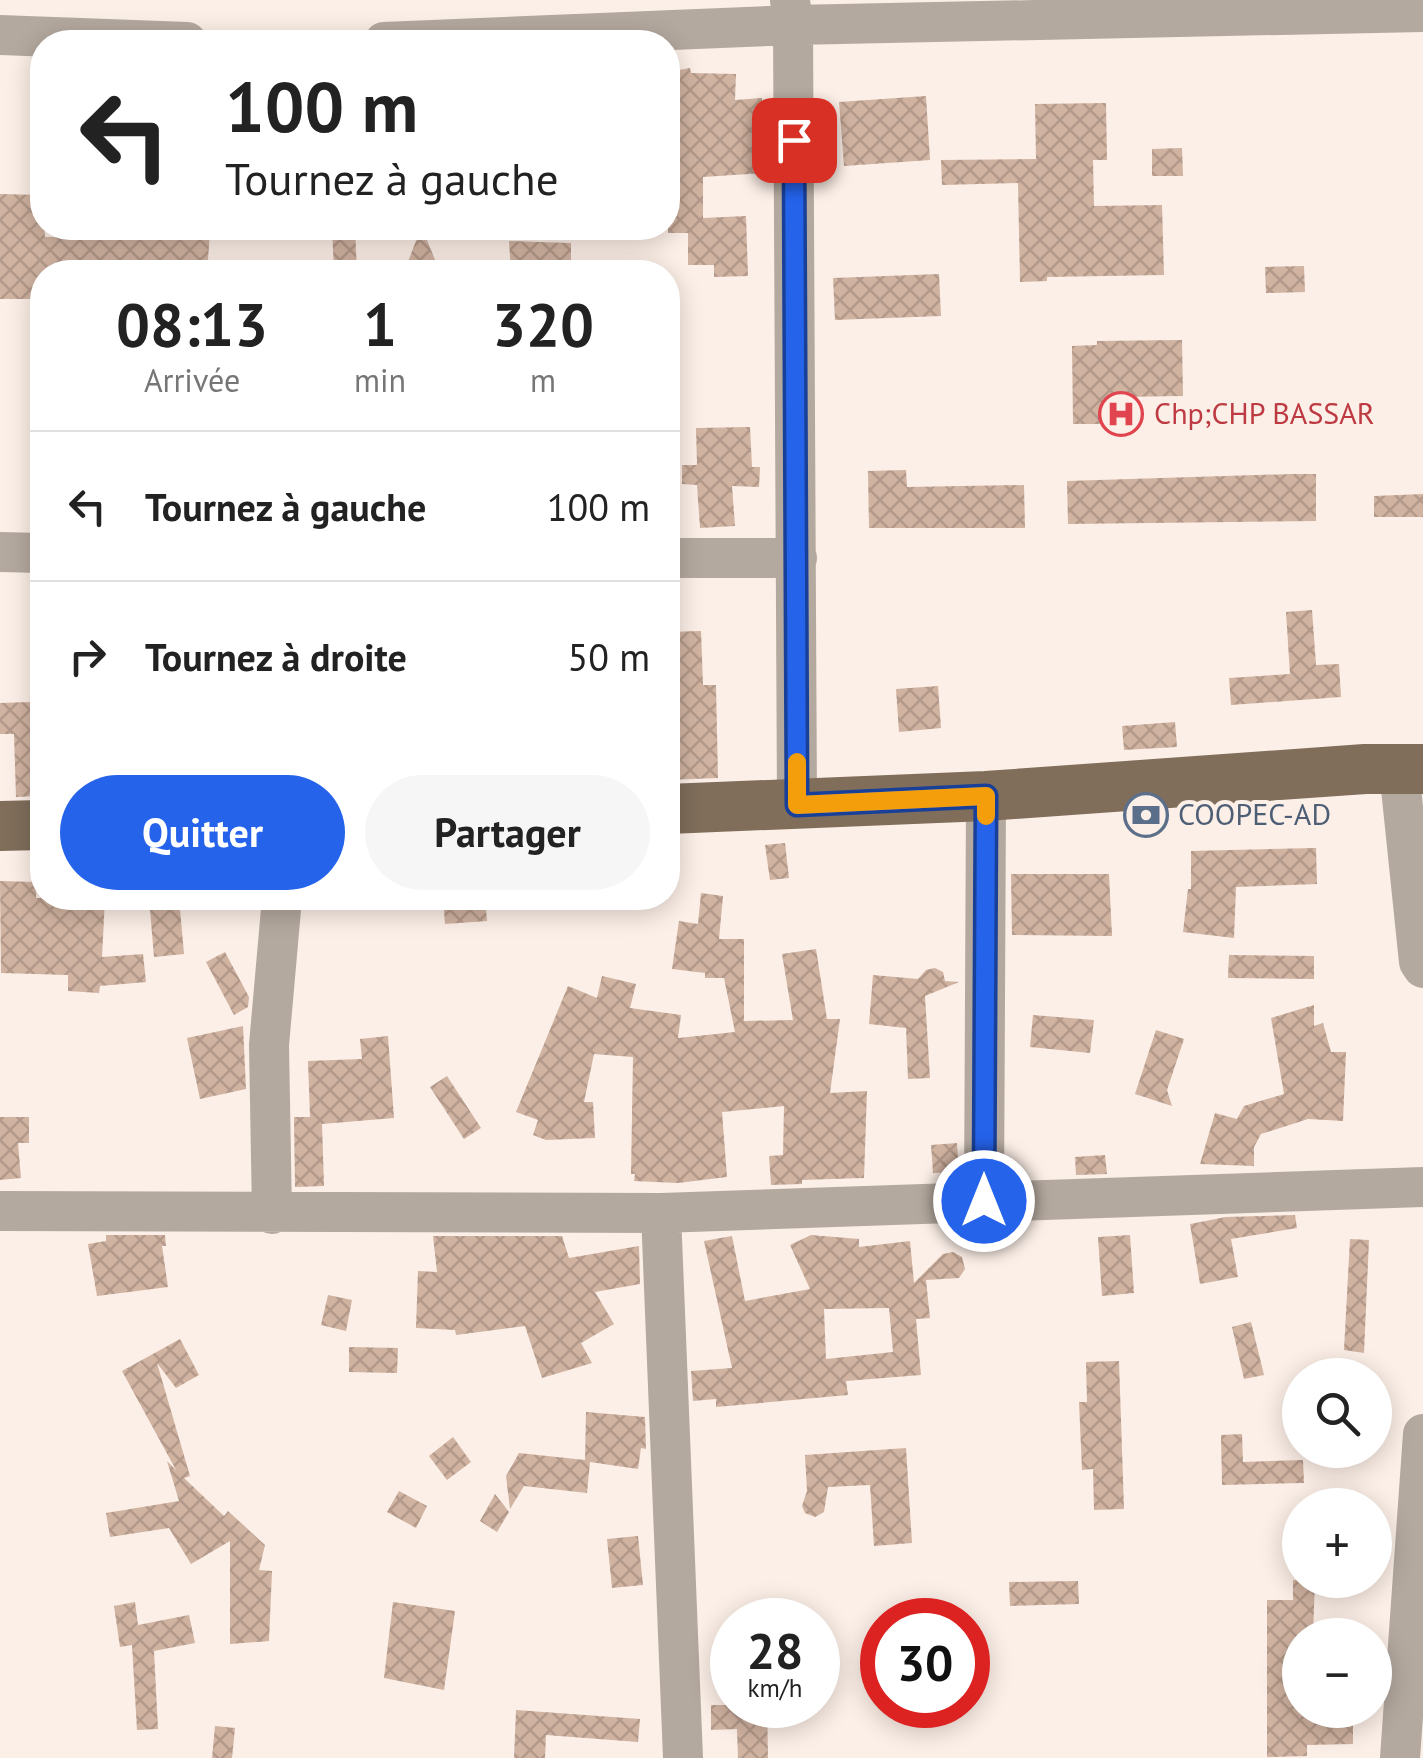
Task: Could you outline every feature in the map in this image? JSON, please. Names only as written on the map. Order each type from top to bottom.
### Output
[{"type":"main road","points":[[680,809],[986,796],[1411,769]]},
{"type":"main road","points":[[0,826],[30,825]]},
{"type":"street","points":[[547,30],[792,12],[1242,8],[1423,12]]},
{"type":"street","points":[[792,12],[797,805]]},
{"type":"street","points":[[0,34],[30,35]]},
{"type":"street","points":[[0,552],[30,553]]},
{"type":"street","points":[[680,558],[797,558]]},
{"type":"street","points":[[1411,769],[1419,962],[1423,968]]},
{"type":"street","points":[[984,1201],[986,796]]},
{"type":"street","points":[[272,1214],[269,1045],[281,910]]},
{"type":"street","points":[[0,1211],[661,1214],[1423,1187]]},
{"type":"street","points":[[661,1214],[682,1758]]},
{"type":"street","points":[[1400,1758],[1423,1434]]},
{"type":"building","points":[[680,70],[736,74],[735,100],[762,98],[765,173],[703,177],[703,218],[746,216],[748,276],[714,277],[714,265],[688,265],[688,233],[680,233]]},
{"type":"building","points":[[926,96],[930,160],[844,166],[839,102]]},
{"type":"building","points":[[1106,103],[1107,160],[1093,160],[1094,206],[1162,205],[1164,275],[1047,277],[1047,281],[1020,282],[1018,183],[942,185],[941,160],[1036,159],[1035,104]]},
{"type":"building","points":[[1182,148],[1183,176],[1152,176],[1152,149]]},
{"type":"building","points":[[0,194],[30,195],[30,240],[209,240],[208,260],[30,260],[30,299],[0,299]]},
{"type":"building","points":[[333,240],[356,240],[356,260],[333,260]]},
{"type":"building","points":[[416,240],[427,240],[435,260],[409,260]]},
{"type":"building","points":[[509,241],[571,243],[571,260],[510,260]]},
{"type":"building","points":[[1304,266],[1305,292],[1266,293],[1265,267]]},
{"type":"building","points":[[939,274],[941,316],[835,320],[833,278]]},
{"type":"building","points":[[1182,340],[1183,396],[1116,397],[1116,424],[1073,424],[1072,346],[1097,345],[1097,341]]},
{"type":"building","points":[[750,427],[752,467],[760,467],[759,487],[732,486],[735,526],[700,528],[697,485],[682,484],[682,465],[697,465],[696,428]]},
{"type":"building","points":[[906,470],[907,487],[1024,485],[1025,528],[869,528],[868,471]]},
{"type":"building","points":[[1316,474],[1316,521],[1068,524],[1067,481]]},
{"type":"building","points":[[1423,494],[1423,517],[1374,517],[1374,496]]},
{"type":"building","points":[[1312,610],[1316,665],[1339,664],[1341,697],[1231,705],[1229,678],[1290,674],[1286,612]]},
{"type":"building","points":[[701,631],[703,685],[716,685],[718,778],[680,780],[680,632]]},
{"type":"building","points":[[938,686],[941,728],[899,732],[896,689]]},
{"type":"building","points":[[30,702],[30,796],[16,797],[14,734],[0,734],[0,703]]},
{"type":"building","points":[[1175,722],[1177,747],[1124,750],[1122,726]]},
{"type":"building","points":[[785,843],[789,878],[770,880],[765,845]]},
{"type":"building","points":[[1316,848],[1317,884],[1236,887],[1234,938],[1183,932],[1191,889],[1191,851]]},
{"type":"building","points":[[1011,874],[1109,874],[1112,936],[1012,935]]},
{"type":"building","points":[[0,881],[30,882],[30,910],[104,910],[102,957],[143,954],[146,982],[100,986],[99,993],[68,991],[68,975],[1,973]]},
{"type":"building","points":[[701,893],[723,896],[719,939],[744,939],[744,1021],[793,1020],[782,954],[816,949],[827,1019],[840,1019],[830,1093],[867,1091],[864,1178],[771,1185],[769,1156],[783,1155],[784,1106],[722,1112],[727,1177],[678,1183],[634,1181],[633,1057],[594,1054],[584,1102],[593,1102],[595,1138],[546,1140],[533,1135],[538,1120],[516,1112],[568,986],[597,998],[602,976],[636,984],[630,1008],[681,1015],[678,1038],[735,1032],[724,978],[705,978],[705,973],[672,969],[679,921],[698,924]]},
{"type":"building","points":[[150,910],[180,910],[184,954],[154,957]]},
{"type":"building","points":[[444,910],[486,910],[487,921],[445,924]]},
{"type":"building","points":[[225,952],[249,997],[248,1007],[234,1015],[206,962]]},
{"type":"building","points":[[1229,955],[1314,956],[1314,979],[1228,978]]},
{"type":"building","points":[[935,968],[943,972],[945,981],[959,982],[925,996],[930,1078],[908,1079],[906,1028],[869,1024],[873,975],[918,979],[926,970]]},
{"type":"building","points":[[1314,1005],[1314,1026],[1323,1023],[1331,1052],[1346,1052],[1343,1121],[1308,1119],[1261,1134],[1254,1147],[1254,1166],[1200,1164],[1215,1113],[1237,1119],[1244,1106],[1284,1094],[1271,1018]]},
{"type":"building","points":[[1033,1015],[1094,1020],[1090,1053],[1030,1047]]},
{"type":"building","points":[[243,1026],[246,1089],[200,1099],[187,1038]]},
{"type":"building","points":[[1156,1030],[1184,1039],[1167,1090],[1172,1106],[1135,1094]]},
{"type":"building","points":[[388,1036],[394,1118],[322,1124],[324,1186],[295,1187],[294,1117],[310,1117],[308,1061],[362,1059],[360,1039]]},
{"type":"building","points":[[447,1076],[481,1128],[464,1139],[430,1087]]},
{"type":"building","points":[[0,1117],[29,1117],[29,1143],[18,1143],[21,1178],[0,1180]]},
{"type":"building","points":[[957,1143],[959,1172],[933,1173],[931,1145]]},
{"type":"building","points":[[1105,1155],[1107,1174],[1076,1175],[1075,1157]]},
{"type":"building","points":[[1295,1215],[1297,1228],[1231,1239],[1238,1277],[1200,1284],[1190,1224],[1226,1217]]},
{"type":"building","points":[[106,1235],[165,1235],[166,1246],[162,1246],[168,1287],[97,1296],[88,1244],[106,1241]]},
{"type":"building","points":[[811,1235],[859,1239],[859,1247],[910,1241],[914,1283],[943,1254],[953,1252],[962,1257],[965,1269],[959,1278],[926,1280],[930,1318],[916,1319],[921,1375],[846,1381],[848,1395],[716,1407],[716,1399],[693,1401],[691,1371],[732,1368],[704,1241],[732,1236],[745,1301],[810,1289],[790,1245]],"holes":[[[889,1308],[893,1352],[826,1359],[824,1309]]]},
{"type":"building","points":[[1130,1235],[1134,1293],[1102,1296],[1098,1237]]},
{"type":"building","points":[[433,1236],[562,1236],[569,1258],[639,1246],[640,1284],[595,1292],[614,1324],[581,1343],[592,1363],[542,1378],[525,1326],[456,1335],[455,1330],[416,1328],[418,1271],[437,1272]]},
{"type":"building","points":[[1350,1239],[1369,1240],[1364,1353],[1344,1350]]},
{"type":"building","points":[[328,1295],[352,1300],[346,1331],[321,1325]]},
{"type":"building","points":[[1251,1322],[1264,1375],[1244,1379],[1232,1327]]},
{"type":"building","points":[[180,1339],[199,1375],[176,1388],[157,1363],[190,1476],[184,1478],[224,1516],[228,1511],[265,1545],[259,1570],[272,1571],[269,1641],[230,1644],[230,1541],[191,1564],[169,1528],[110,1537],[106,1513],[179,1501],[167,1461],[176,1470],[122,1371]]},
{"type":"building","points":[[349,1347],[398,1348],[397,1373],[349,1372]]},
{"type":"building","points":[[1119,1361],[1124,1509],[1094,1510],[1093,1469],[1082,1470],[1079,1402],[1087,1402],[1086,1362]]},
{"type":"building","points":[[586,1412],[645,1417],[646,1449],[641,1448],[638,1469],[590,1462],[587,1493],[524,1486],[510,1509],[506,1476],[519,1453],[585,1460]]},
{"type":"building","points":[[1242,1434],[1243,1462],[1282,1461],[1282,1468],[1303,1468],[1304,1483],[1222,1485],[1221,1435]]},
{"type":"building","points":[[453,1437],[471,1462],[447,1480],[429,1456]]},
{"type":"building","points":[[906,1448],[912,1543],[874,1546],[870,1485],[828,1487],[824,1512],[815,1517],[805,1513],[805,1455]]},
{"type":"building","points":[[399,1491],[427,1506],[416,1528],[387,1512]]},
{"type":"building","points":[[495,1494],[509,1512],[497,1532],[480,1521]]},
{"type":"building","points":[[638,1536],[643,1585],[612,1588],[607,1539]]},
{"type":"building","points":[[1078,1581],[1079,1604],[1010,1606],[1009,1582]]},
{"type":"building","points":[[1314,1598],[1314,1618],[1282,1618],[1282,1728],[1353,1728],[1353,1744],[1307,1745],[1307,1756],[1267,1757],[1267,1600]]},
{"type":"building","points":[[135,1602],[138,1625],[189,1615],[195,1643],[154,1651],[158,1729],[137,1730],[132,1645],[120,1647],[114,1606]]},
{"type":"building","points":[[393,1602],[455,1611],[444,1690],[384,1678]]},
{"type":"building","points":[[516,1710],[640,1719],[638,1742],[546,1735],[545,1758],[514,1758]]},
{"type":"building","points":[[215,1726],[235,1728],[232,1758],[212,1758]]},
{"type":"building","points":[[711,1728],[767,1728],[768,1758],[738,1758],[737,1729]]},
{"type":"slow traffic","points":[[797,762],[797,805],[986,796],[986,816]]},
{"type":"place","name":"Chp;CHP BASSAR","points":[[1121,414]]},
{"type":"place","name":"COOPEC-AD","points":[[1146,815]]},
{"type":"route","points":[[794,140],[797,805],[986,796],[984,1201]]}]
